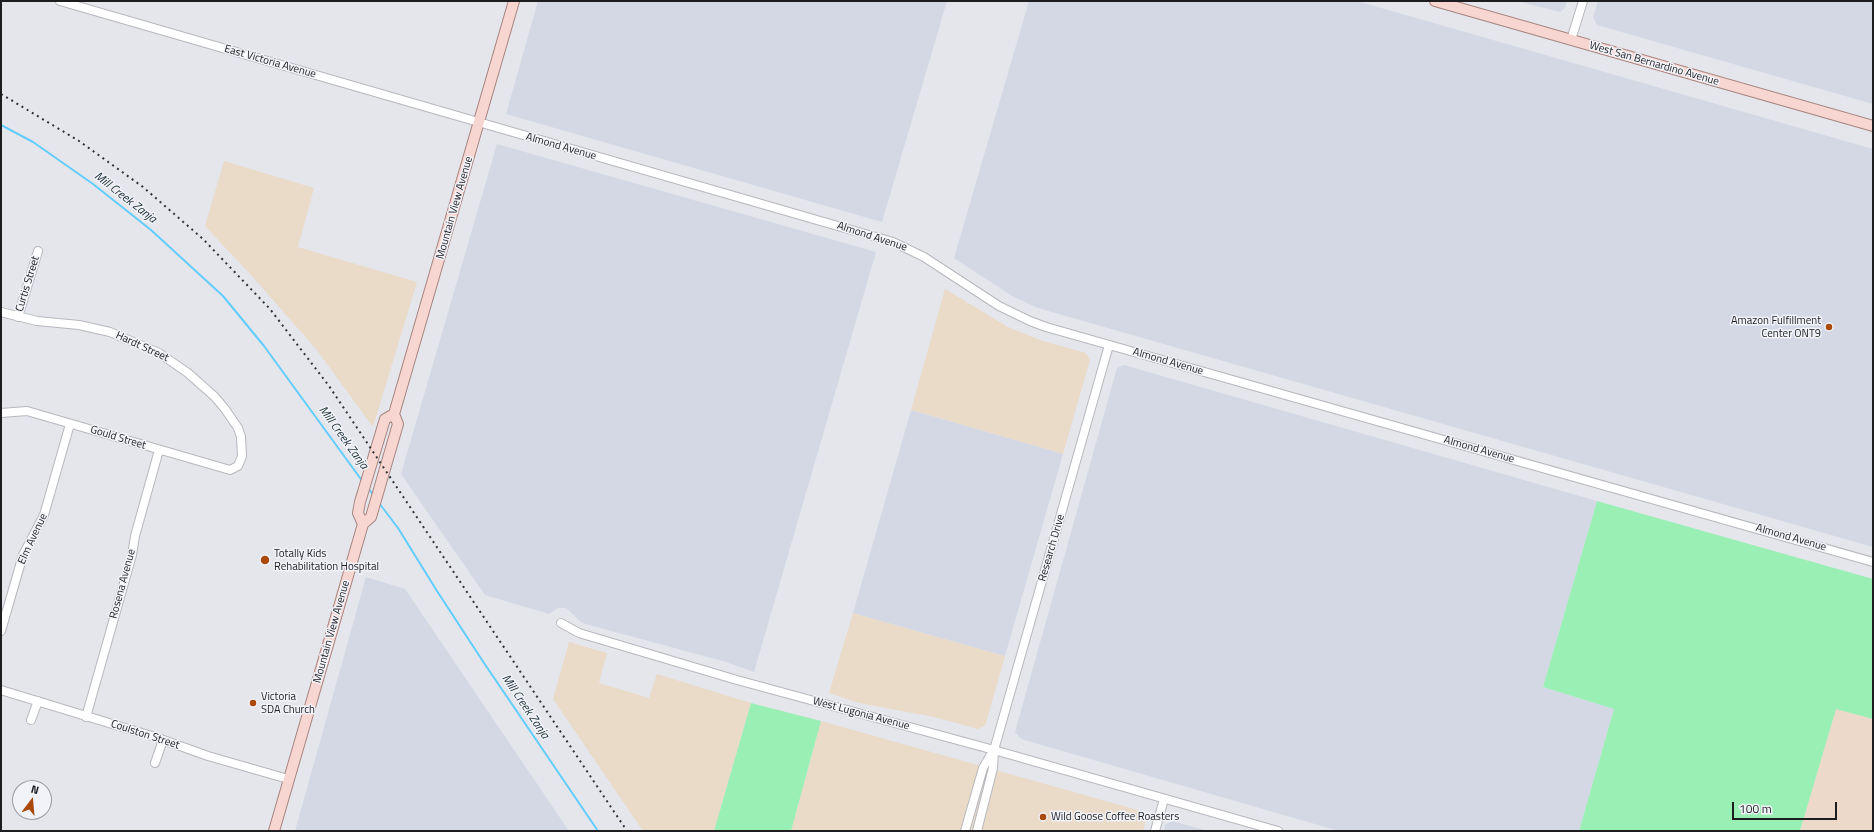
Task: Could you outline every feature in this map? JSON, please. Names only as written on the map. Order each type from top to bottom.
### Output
[{"type":"main road","name":"Mountain View Avenue","points":[[274,831],[363,524],[371,517],[398,424],[394,414],[514,1]]},
{"type":"main road","name":"West San Bernardino Avenue","points":[[1435,1],[1873,126]]},
{"type":"main road","name":"Mountain View Avenue","points":[[363,524],[358,513],[360,502],[385,419],[394,414]]},
{"type":"street","name":"East Victoria Avenue","points":[[60,1],[479,123]]},
{"type":"street","points":[[1571,40],[1583,1]]},
{"type":"street","name":"Almond Avenue","points":[[479,123],[893,242],[924,257],[999,306],[1046,327],[1873,562]]},
{"type":"street","name":"Curtis Street","points":[[18,317],[38,252]]},
{"type":"street","name":"Hardt Street","points":[[1,312],[37,321],[86,327],[110,332],[143,345],[174,363],[215,397],[233,419],[241,436],[242,446],[242,460],[235,469]]},
{"type":"street","name":"Research Drive","points":[[977,831],[993,768],[994,750],[1109,345]]},
{"type":"street","name":"Gould Street","points":[[1,413],[27,411],[222,469],[235,469]]},
{"type":"street","name":"Elm Avenue","points":[[1,631],[23,555],[44,515],[70,424]]},
{"type":"street","name":"Rosena Avenue","points":[[86,716],[132,555],[135,536],[159,450]]},
{"type":"street","name":"West Lugonia Avenue","points":[[561,623],[579,633],[630,649],[838,709],[994,750],[1278,831]]},
{"type":"street","name":"Coulston Street","points":[[1,690],[163,740],[208,756],[288,779]]},
{"type":"street","points":[[31,720],[38,701]]},
{"type":"street","points":[[155,763],[163,740]]},
{"type":"street","name":"Research Drive","points":[[965,831],[983,768],[994,750]]},
{"type":"street","points":[[1155,831],[1164,799]]},
{"type":"shaded area","points":[[538,1],[947,1],[882,222],[506,114]]},
{"type":"shaded area","points":[[1029,1],[1357,1],[1873,149],[1873,547],[1038,308],[1012,296],[954,258]]},
{"type":"shaded area","points":[[1517,1],[1567,1],[1565,8],[1560,12]]},
{"type":"shaded area","points":[[1598,1],[1873,1],[1873,104],[1597,25],[1593,17]]},
{"type":"shaded area","points":[[497,144],[876,252],[754,672],[726,662],[582,623],[566,608],[558,608],[549,614],[485,595],[401,474]]},
{"type":"shaded area","points":[[224,161],[314,188],[298,247],[417,282],[373,427],[316,349],[251,275],[205,226]]},
{"type":"shaded area","points":[[945,289],[1008,327],[1040,340],[1086,353],[1090,360],[1063,454],[911,410]]},
{"type":"shaded area","points":[[1124,365],[1597,501],[1543,687],[1614,709],[1579,831],[1339,831],[1021,739],[1015,732],[1117,368]]},
{"type":"shaded area","points":[[911,410],[1063,454],[1005,656],[853,613]]},
{"type":"shaded area","points":[[366,577],[405,589],[569,831],[295,831]]},
{"type":"shaded area","points":[[853,613],[1005,656],[985,726],[978,729],[934,717],[859,703],[829,693]]},
{"type":"shaded area","points":[[569,642],[607,653],[599,683],[649,698],[657,674],[751,703],[714,831],[643,831],[553,699]]},
{"type":"shaded area","points":[[1836,708],[1873,719],[1873,831],[1800,831]]},
{"type":"shaded area","points":[[821,721],[1145,812],[1147,816],[1143,831],[791,831]]},
{"type":"shaded area","points":[[1172,821],[1208,831],[1164,831],[1165,825]]},
{"type":"green space","points":[[1597,501],[1873,579],[1873,719],[1836,709],[1800,831],[1579,831],[1614,709],[1543,687]]},
{"type":"green space","points":[[751,703],[821,721],[791,831],[714,831]]},
{"type":"waterway","name":"Mill Creek Zanja","points":[[1,125],[33,142],[93,184],[151,230],[223,296],[264,346],[363,482]]},
{"type":"waterway","name":"Mill Creek Zanja","points":[[368,488],[374,496]]},
{"type":"waterway","name":"Mill Creek Zanja","points":[[379,503],[398,528],[484,663],[598,831]]},
{"type":"railway","points":[[1,94],[79,141],[143,187],[203,239],[270,309],[329,386],[627,831]]},
{"type":"place","name":"Amazon Fulfillment Center ONT9","points":[[1829,327]]},
{"type":"place","name":"Totally Kids Rehabilitation Hospital","points":[[265,560]]},
{"type":"place","name":"Victoria SDA Church","points":[[253,703]]},
{"type":"place","name":"Wild Goose Coffee Roasters","points":[[1043,817]]}]
